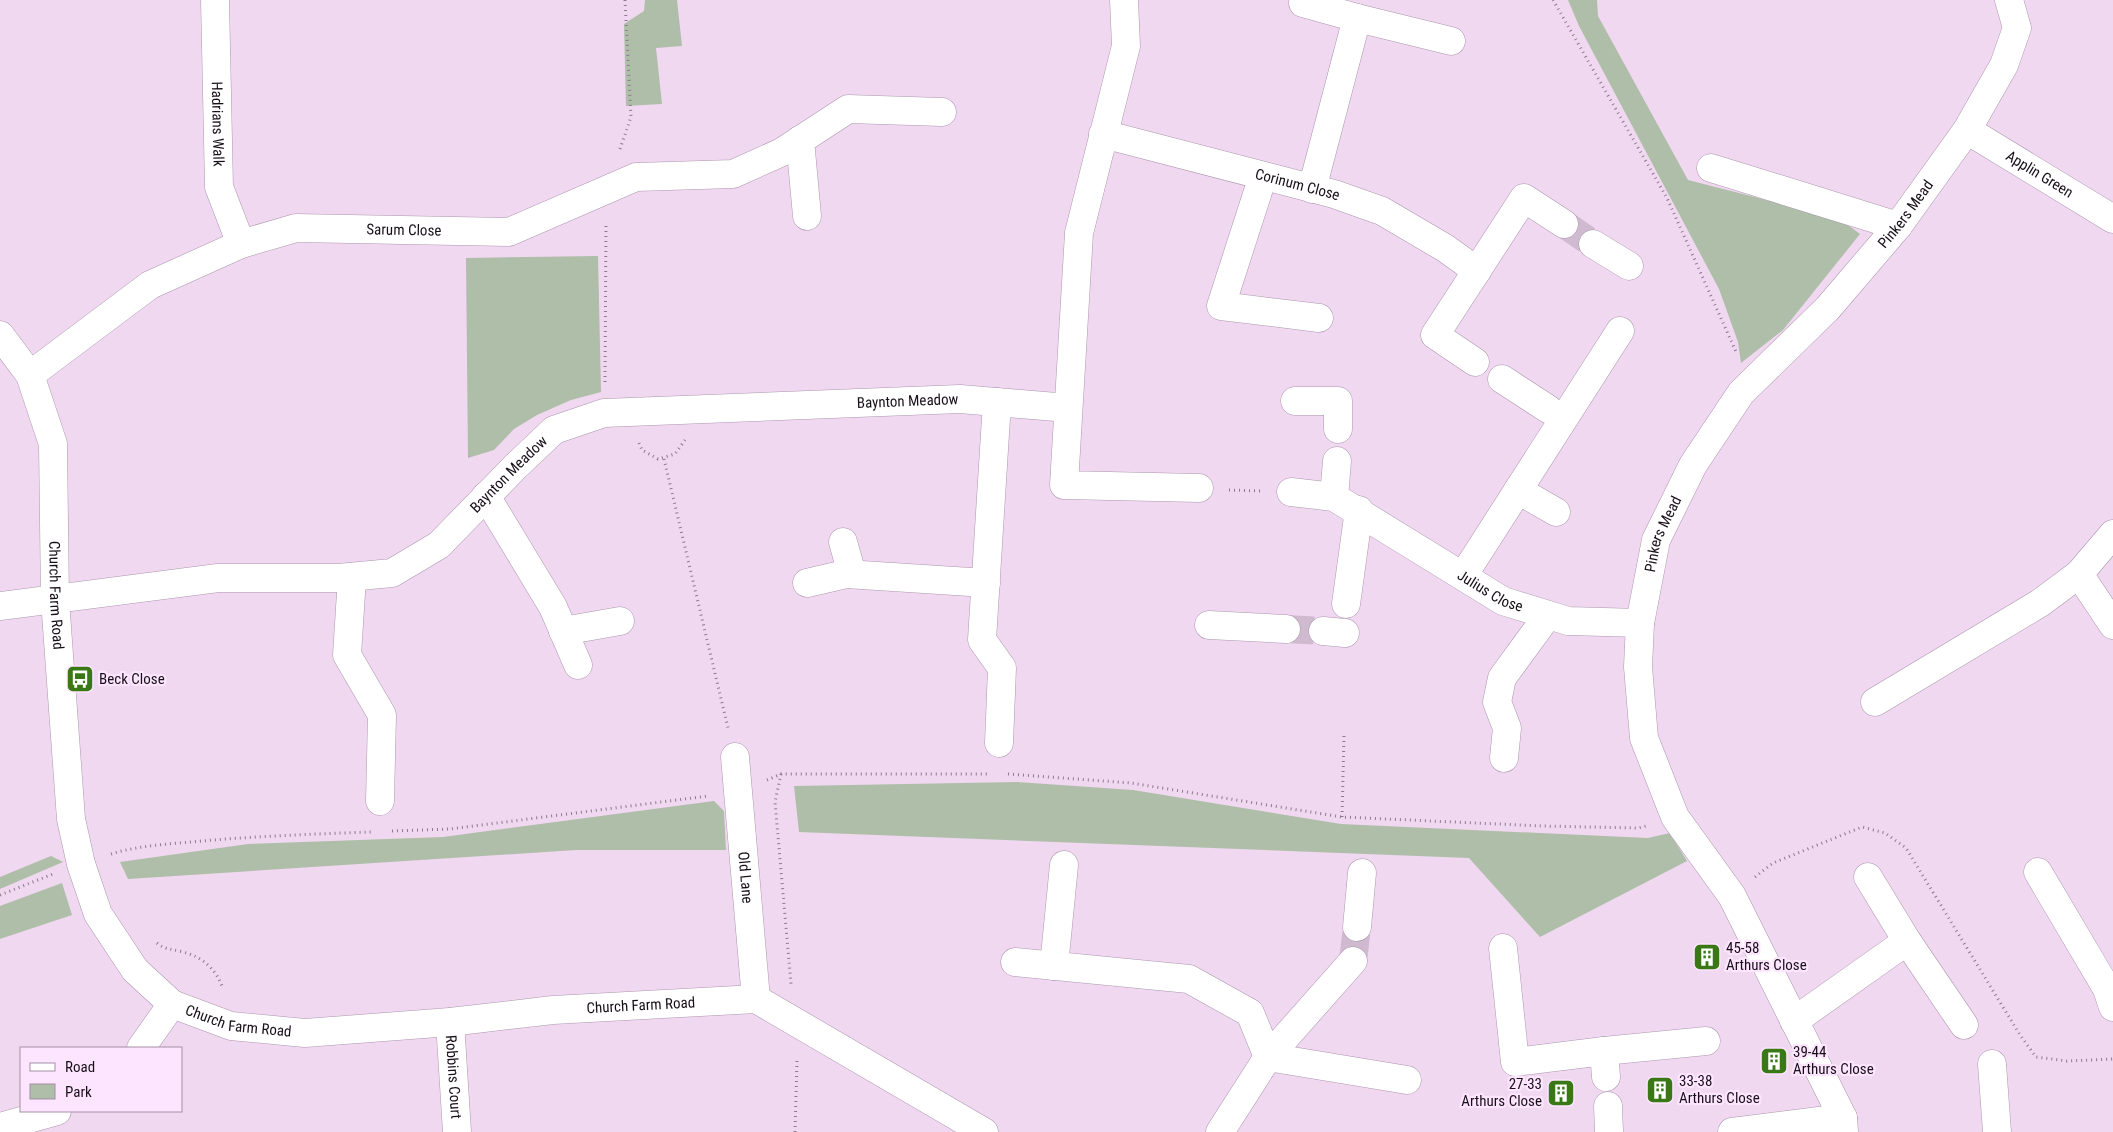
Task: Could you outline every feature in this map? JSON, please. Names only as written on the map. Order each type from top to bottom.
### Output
[{"type":"street","name":"Hadrians Walk","points":[[215,0],[219,187],[241,244]]},
{"type":"street","points":[[1124,0],[1126,46],[1079,233],[1064,485],[1199,488]]},
{"type":"street","name":"Pinkers Mead","points":[[1843,1125],[1732,896],[1675,817],[1644,738],[1638,667],[1640,623],[1656,540],[1693,465],[1741,393],[1828,308],[1898,226],[1966,130],[2004,65],[2017,28],[2011,0]]},
{"type":"street","points":[[1303,3],[1451,41]]},
{"type":"street","points":[[1312,189],[1357,18]]},
{"type":"street","name":"Sarum Close","points":[[30,375],[150,285],[241,244],[296,228],[510,232],[636,177],[733,174],[782,152],[848,109],[942,112]]},
{"type":"street","name":"Applin Green","points":[[1966,130],[2113,219]]},
{"type":"street","name":"Corinum Close","points":[[1103,134],[1312,189],[1382,211],[1445,248],[1477,271]]},
{"type":"street","points":[[800,140],[807,216]]},
{"type":"street","points":[[1711,168],[1898,226]]},
{"type":"street","points":[[1263,176],[1221,306],[1319,318]]},
{"type":"street","points":[[1474,362],[1435,335],[1524,198],[1564,224]]},
{"type":"street","points":[[1593,244],[1630,266]]},
{"type":"street","points":[[1463,576],[1620,331]]},
{"type":"street","name":"Church Farm Road","points":[[0,334],[30,375],[53,444],[55,600],[70,819],[81,864],[98,914],[135,970],[172,1004],[231,1026],[305,1033],[450,1022],[553,1010],[756,999]]},
{"type":"street","points":[[1502,379],[1548,409]]},
{"type":"street","name":"Baynton Meadow","points":[[55,600],[218,578],[352,577],[392,573],[439,545],[554,430],[604,413],[960,399],[1068,408]]},
{"type":"street","points":[[1294,401],[1338,401],[1338,429]]},
{"type":"street","points":[[997,402],[982,640],[1002,668],[999,743]]},
{"type":"street","points":[[1334,497],[1337,461]]},
{"type":"street","points":[[1518,490],[1556,512]]},
{"type":"street","name":"Julius Close","points":[[1291,492],[1334,497],[1359,510],[1503,601],[1568,621],[1640,623]]},
{"type":"street","points":[[486,496],[553,607],[578,665]]},
{"type":"street","points":[[1346,604],[1359,510]]},
{"type":"street","points":[[1875,702],[2040,603],[2079,574],[2113,534]]},
{"type":"street","points":[[843,542],[852,574]]},
{"type":"street","points":[[807,583],[852,574],[986,583]]},
{"type":"street","points":[[2079,574],[2113,625]]},
{"type":"street","points":[[352,577],[347,655],[382,715],[380,801]]},
{"type":"street","points":[[0,606],[55,600]]},
{"type":"street","points":[[1504,758],[1507,728],[1497,702],[1502,678],[1548,615]]},
{"type":"street","points":[[563,631],[620,621]]},
{"type":"street","points":[[1209,625],[1286,629]]},
{"type":"street","name":"Old Lane","points":[[735,757],[756,999]]},
{"type":"street","points":[[1054,966],[1064,865]]},
{"type":"street","points":[[2038,872],[2107,989],[2113,1007]]},
{"type":"street","points":[[1356,927],[1362,873]]},
{"type":"street","points":[[1868,877],[1907,941],[1964,1025]]},
{"type":"street","points":[[1794,1021],[1907,941]]},
{"type":"street","points":[[1503,948],[1515,1062],[1605,1064],[1706,1041]]},
{"type":"street","points":[[1220,1132],[1268,1058],[1353,961]]},
{"type":"street","points":[[1015,962],[1189,979],[1250,1013],[1268,1058]]},
{"type":"street","points":[[756,999],[984,1132]]},
{"type":"street","points":[[142,1047],[172,1004]]},
{"type":"street","name":"Robbins Court","points":[[450,1022],[457,1132]]},
{"type":"street","points":[[1268,1058],[1407,1080]]},
{"type":"street","points":[[1992,1064],[1997,1132]]},
{"type":"street","points":[[0,1127],[53,1112]]},
{"type":"street","points":[[1732,1132],[1843,1125]]},
{"type":"path","points":[[1553,0],[1667,198],[1736,354],[1741,393]]},
{"type":"path","points":[[664,459],[735,757]]},
{"type":"path","points":[[1199,488],[1291,492]]},
{"type":"path","points":[[1342,817],[1344,736]]},
{"type":"path","points":[[391,831],[450,829],[738,792],[781,774],[1009,774],[1122,782],[1342,817],[1543,826],[1638,828],[1675,817]]},
{"type":"path","points":[[781,774],[776,802],[797,1064],[795,1132]]},
{"type":"path","points":[[0,895],[81,864],[127,849],[163,844],[265,836],[372,832]]},
{"type":"path","points":[[154,941],[163,948],[185,952],[213,968],[224,993]]},
{"type":"green space","points":[[645,0],[677,0],[682,46],[656,48],[662,104],[626,106],[624,24],[644,11]]},
{"type":"green space","points":[[1568,0],[1597,0],[1598,16],[1688,180],[1840,219],[1860,234],[1783,330],[1741,363],[1738,342],[1719,289],[1579,26]]},
{"type":"green space","points":[[598,256],[601,392],[571,400],[537,415],[514,429],[494,450],[468,458],[466,258]]},
{"type":"green space","points":[[1017,782],[1133,790],[1341,824],[1648,838],[1670,833],[1687,861],[1540,937],[1469,858],[799,832],[794,786]]},
{"type":"green space","points":[[714,801],[724,811],[726,850],[576,850],[128,879],[120,862],[248,844],[443,837]]},
{"type":"green space","points":[[51,856],[63,862],[0,889],[0,877]]},
{"type":"green space","points":[[62,883],[72,915],[0,939],[0,906]]},
{"type":"tunnel","points":[[1564,224],[1593,244]]},
{"type":"tunnel","points":[[1286,629],[1323,631]]},
{"type":"tunnel","points":[[1353,961],[1357,927]]},
{"type":"place","name":"Beck Close","points":[[80,679]]},
{"type":"place","name":"45-58 Arthurs Close","points":[[1707,957]]},
{"type":"place","name":"39-44 Arthurs Close","points":[[1774,1061]]},
{"type":"place","name":"33-38 Arthurs Close","points":[[1660,1090]]},
{"type":"place","name":"27-33 Arthurs Close","points":[[1561,1093]]}]
